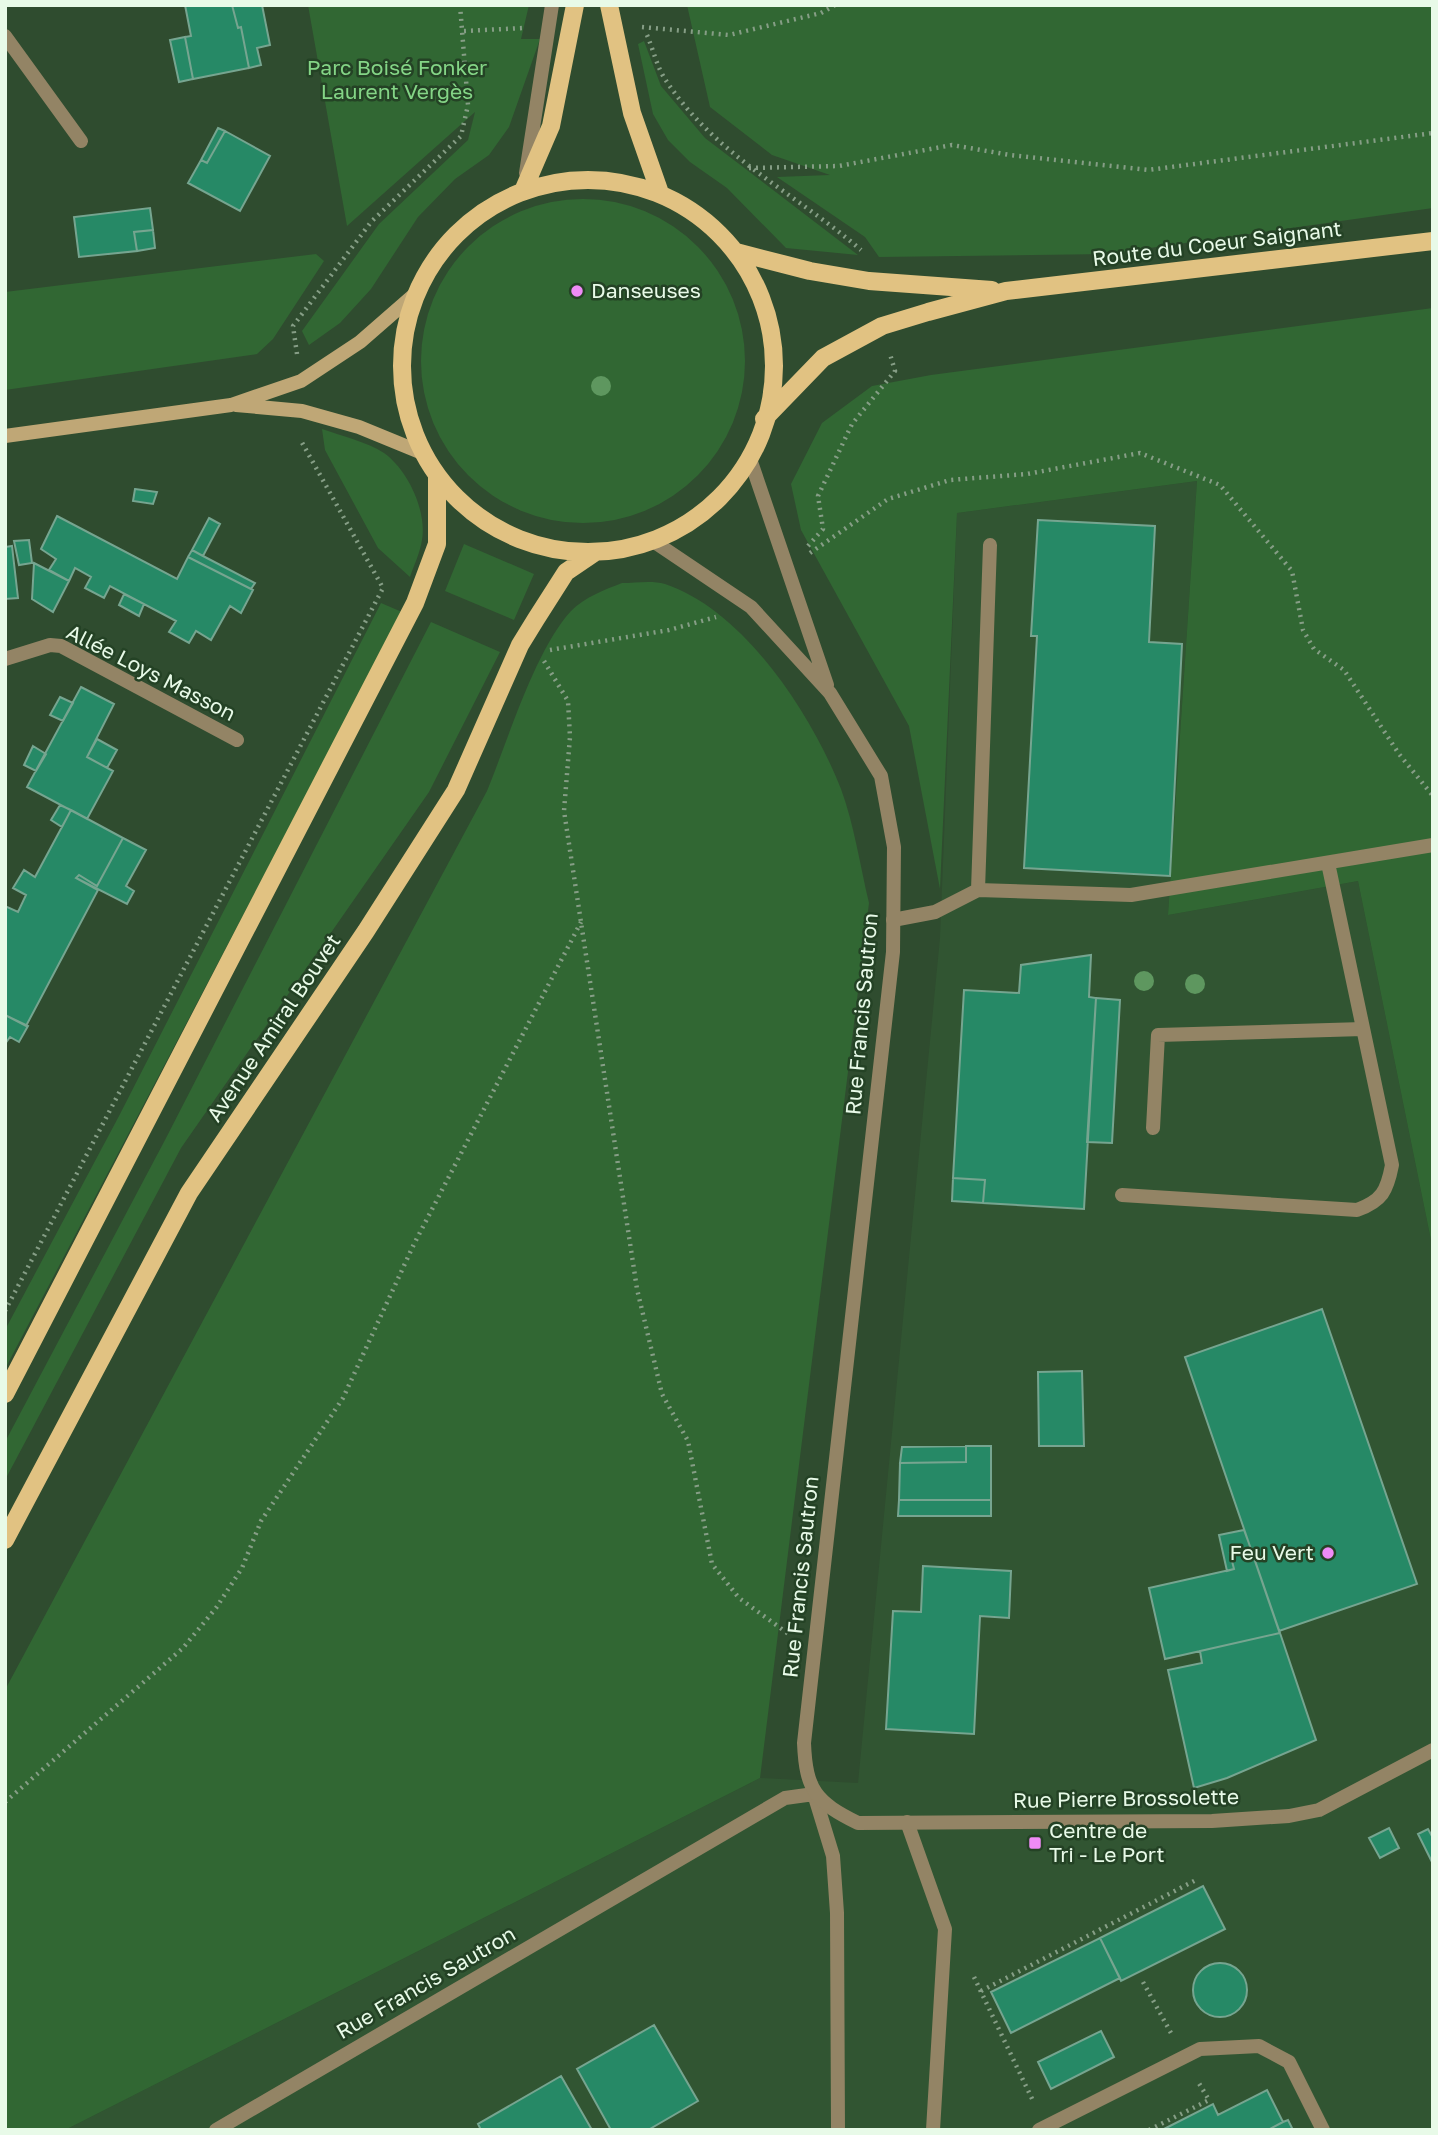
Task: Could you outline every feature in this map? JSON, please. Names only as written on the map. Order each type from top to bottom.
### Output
[{"type":"main road","points":[[523,191],[551,126],[575,5]]},
{"type":"main road","points":[[608,5],[632,113],[660,193]]},
{"type":"main road","points":[[569,180],[615,181],[660,193],[702,217],[736,251],[762,295],[774,342],[773,380],[764,420],[749,456],[728,490],[694,520],[653,541],[624,550],[594,553],[543,548],[495,530],[437,477],[420,452],[403,400],[401,347],[415,295],[441,251],[478,215],[523,191],[569,180]]},
{"type":"main road","name":"Route du Coeur Saignant","points":[[764,420],[823,358],[882,326],[1006,291],[1433,241]]},
{"type":"main road","name":"Route du Coeur Saignant","points":[[736,251],[810,271],[869,281],[1006,291]]},
{"type":"main road","points":[[5,436],[231,405],[300,381],[360,342],[415,295]]},
{"type":"main road","points":[[231,405],[302,411],[359,427],[420,452]]},
{"type":"main road","points":[[5,1394],[415,603],[437,544],[437,477]]},
{"type":"main road","name":"Avenue Amiral Bouvet","points":[[5,1540],[189,1193],[366,931],[456,790],[520,645],[536,619],[566,572],[594,553]]},
{"type":"street","points":[[523,191],[552,5]]},
{"type":"street","points":[[5,36],[80,141]]},
{"type":"street","points":[[749,456],[830,693]]},
{"type":"street","points":[[653,541],[751,607],[830,693]]},
{"type":"street","points":[[978,890],[990,545]]},
{"type":"street","name":"Allée Loys Masson","points":[[5,659],[50,645],[61,646],[237,740]]},
{"type":"street","name":"Rue Francis Sautron","points":[[216,2130],[785,1798],[814,1794],[805,1774],[804,1743],[893,952],[894,847],[881,776],[830,693]]},
{"type":"street","points":[[893,920],[935,912],[978,890],[1131,895],[1433,845]]},
{"type":"street","points":[[1122,1195],[1357,1210],[1378,1202],[1387,1190],[1392,1165],[1328,863]]},
{"type":"street","points":[[1153,1128],[1158,1035],[1363,1029]]},
{"type":"street","name":"Rue Pierre Brossolette","points":[[814,1794],[830,1809],[858,1823],[1212,1821],[1289,1816],[1319,1810],[1433,1750]]},
{"type":"street","points":[[814,1794],[833,1856],[837,1913],[838,2130]]},
{"type":"street","points":[[907,1822],[945,1929],[933,2130]]},
{"type":"street","points":[[1039,2130],[1200,2049],[1259,2046],[1289,2062],[1323,2130]]},
{"type":"path","points":[[300,381],[293,326],[371,222],[461,136],[468,105],[460,5]]},
{"type":"path","points":[[615,30],[644,27],[729,35],[821,13],[835,5]]},
{"type":"path","points":[[464,31],[549,27]]},
{"type":"path","points":[[644,27],[664,78],[707,132],[749,168],[864,253],[869,281]]},
{"type":"path","points":[[749,168],[839,166],[952,145],[1010,155],[1147,170],[1433,133]]},
{"type":"path","points":[[786,570],[823,529],[818,496],[852,424],[895,371],[882,326]]},
{"type":"path","points":[[5,1311],[383,588],[300,439],[302,411]]},
{"type":"path","points":[[786,570],[888,499],[950,480],[1027,474],[1140,453],[1220,485],[1292,571],[1303,631],[1314,649],[1343,670],[1399,754],[1433,796]]},
{"type":"path","points":[[751,607],[669,630],[538,652],[568,701],[570,737],[564,811],[637,1289],[662,1394],[688,1441],[712,1564],[739,1598],[814,1653]]},
{"type":"path","points":[[5,1802],[183,1648],[216,1608],[242,1568],[261,1521],[343,1398],[414,1244],[582,922]]},
{"type":"path","points":[[981,1991],[1196,1880]]},
{"type":"path","points":[[974,1977],[1034,2103]]},
{"type":"path","points":[[1143,1982],[1171,2034]]},
{"type":"path","points":[[1149,2130],[1209,2100],[1195,2076]]},
{"type":"shaded area","points":[[1197,481],[1168,915],[1358,881],[1433,1250],[1433,2130],[65,2130],[760,1778],[858,1783],[940,938],[957,513]]},
{"type":"green space","name":"Parc Boisé Fonker Laurent Vergès","points":[[308,5],[529,5],[521,39],[540,39],[509,127],[489,155],[455,179],[418,217],[371,289],[340,323],[309,345],[302,331],[379,224],[468,140],[475,112],[347,226]]},
{"type":"green space","points":[[687,5],[1433,5],[1433,208],[1107,254],[879,257],[865,237],[777,177],[830,175],[772,155],[710,107]]},
{"type":"green space","points":[[644,41],[661,86],[705,138],[858,255],[786,248],[727,188],[690,162],[668,140],[653,114],[638,44]]},
{"type":"green space","points":[[583,199],[615,202],[645,211],[673,226],[708,258],[733,299],[742,329],[745,361],[742,393],[733,423],[718,451],[686,486],[645,511],[615,520],[583,523],[551,520],[521,511],[493,496],[458,464],[433,423],[424,393],[421,361],[424,329],[433,299],[448,271],[480,236],[521,211],[551,202]]},
{"type":"green space","points":[[316,254],[324,261],[273,339],[257,354],[5,390],[5,292]]},
{"type":"green space","points":[[1433,308],[1433,1250],[1358,881],[1168,915],[1197,481],[957,513],[940,889],[909,726],[801,530],[791,484],[822,423],[872,386],[931,375]]},
{"type":"green space","points":[[322,429],[362,442],[384,453],[408,480],[419,504],[423,529],[420,550],[410,577],[378,548],[325,450]]},
{"type":"green space","points":[[464,544],[534,574],[514,620],[445,591]]},
{"type":"green space","points":[[622,583],[660,583],[694,597],[722,617],[772,668],[812,729],[841,789],[869,903],[760,1778],[65,2130],[5,2130],[5,1690],[487,791],[523,696],[546,648],[576,606],[595,594]]},
{"type":"green space","points":[[381,603],[402,612],[5,1369],[5,1330],[119,1116]]},
{"type":"green space","points":[[431,622],[500,652],[429,792],[181,1148],[5,1480],[5,1442],[165,1140]]},
{"type":"building","points":[[185,5],[232,5],[238,28],[241,27],[249,68],[193,79],[185,37],[191,36]]},
{"type":"building","points":[[232,5],[262,5],[270,45],[257,48],[261,65],[249,68],[241,27],[238,28]]},
{"type":"building","points":[[185,37],[193,79],[179,82],[170,40]]},
{"type":"building","points":[[218,128],[225,131],[207,163],[201,160]]},
{"type":"building","points":[[225,131],[270,156],[240,211],[188,183],[201,160],[207,163]]},
{"type":"building","points":[[150,208],[153,230],[134,232],[137,251],[79,257],[74,217]]},
{"type":"building","points":[[153,230],[155,248],[137,251],[134,232]]},
{"type":"building","points":[[135,489],[157,492],[153,504],[133,501]]},
{"type":"building","points":[[57,516],[177,579],[188,557],[253,590],[241,613],[230,606],[211,640],[196,631],[189,643],[169,632],[176,621],[110,586],[104,598],[85,588],[91,577],[75,568],[69,581],[49,570],[56,559],[41,549]]},
{"type":"building","points":[[209,518],[220,524],[203,556],[192,550]]},
{"type":"building","points":[[1038,520],[1155,526],[1149,642],[1182,644],[1170,876],[1024,868],[1037,636],[1031,636]]},
{"type":"building","points":[[29,540],[32,563],[19,565],[14,541]]},
{"type":"building","points":[[12,546],[18,598],[5,599],[5,547]]},
{"type":"building","points":[[192,550],[255,583],[251,589],[188,557]]},
{"type":"building","points":[[34,563],[69,581],[53,612],[32,599]]},
{"type":"building","points":[[124,594],[144,604],[139,616],[119,605]]},
{"type":"building","points":[[81,687],[114,704],[87,757],[113,771],[87,819],[27,787]]},
{"type":"building","points":[[60,697],[73,703],[63,721],[50,715]]},
{"type":"building","points":[[97,739],[117,750],[107,768],[87,757]]},
{"type":"building","points":[[33,746],[46,754],[36,771],[24,765]]},
{"type":"building","points":[[60,805],[71,810],[62,827],[51,820]]},
{"type":"building","points":[[71,810],[123,838],[97,886],[79,875],[76,878],[98,890],[26,1026],[5,1015],[5,906],[18,912],[26,895],[13,888],[24,870],[35,877]]},
{"type":"building","points":[[123,838],[146,850],[126,886],[134,891],[127,904],[76,878],[79,875],[97,886]]},
{"type":"building","points":[[1091,955],[1089,997],[1096,998],[1084,1209],[983,1203],[985,1180],[953,1178],[964,990],[1019,993],[1021,965]]},
{"type":"building","points":[[1096,998],[1120,1000],[1112,1143],[1087,1142]]},
{"type":"building","points":[[5,1015],[28,1026],[19,1042],[10,1037],[5,1044]]},
{"type":"building","points":[[953,1178],[985,1180],[983,1203],[952,1201]]},
{"type":"building","points":[[1322,1309],[1417,1584],[1279,1631],[1185,1357]]},
{"type":"building","points":[[1082,1371],[1084,1446],[1039,1446],[1038,1372]]},
{"type":"building","points":[[966,1446],[966,1462],[900,1463],[902,1447]]},
{"type":"building","points":[[966,1446],[991,1446],[991,1500],[899,1500],[900,1463],[966,1462]]},
{"type":"building","points":[[899,1500],[991,1500],[991,1516],[898,1516]]},
{"type":"building","points":[[1244,1530],[1251,1549],[1230,1553],[1234,1569],[1227,1571],[1219,1535]]},
{"type":"building","points":[[1251,1549],[1280,1633],[1165,1659],[1149,1588],[1234,1569],[1230,1553]]},
{"type":"building","points":[[923,1566],[1011,1571],[1009,1618],[980,1616],[974,1734],[886,1729],[893,1611],[921,1612]]},
{"type":"building","points":[[1280,1633],[1316,1740],[1227,1778],[1194,1788],[1168,1670],[1202,1663],[1200,1651]]},
{"type":"building","points":[[1389,1828],[1399,1848],[1380,1858],[1369,1838]]},
{"type":"building","points":[[1428,1829],[1433,1838],[1433,1864],[1418,1834]]},
{"type":"building","points":[[1203,1886],[1225,1929],[1121,1981],[1100,1938]]},
{"type":"building","points":[[1100,1938],[1120,1978],[1011,2033],[991,1992]]},
{"type":"building","points":[[1220,1963],[1239,1971],[1247,1990],[1239,2009],[1220,2017],[1201,2009],[1193,1990],[1201,1971]]},
{"type":"building","points":[[654,2025],[698,2101],[648,2130],[611,2130],[577,2069]]},
{"type":"building","points":[[1101,2031],[1114,2057],[1051,2089],[1038,2062]]},
{"type":"building","points":[[561,2076],[592,2130],[481,2130],[478,2124]]},
{"type":"building","points":[[1267,2090],[1283,2122],[1268,2130],[1162,2130],[1213,2104],[1218,2115]]},
{"type":"building","points":[[1288,2120],[1293,2130],[1268,2130],[1283,2122]]},
{"type":"place","name":"Danseuses","points":[[577,291]]},
{"type":"place","name":"Feu Vert","points":[[1328,1553]]},
{"type":"place","name":"Centre de Tri - Le Port","points":[[1035,1843]]}]
